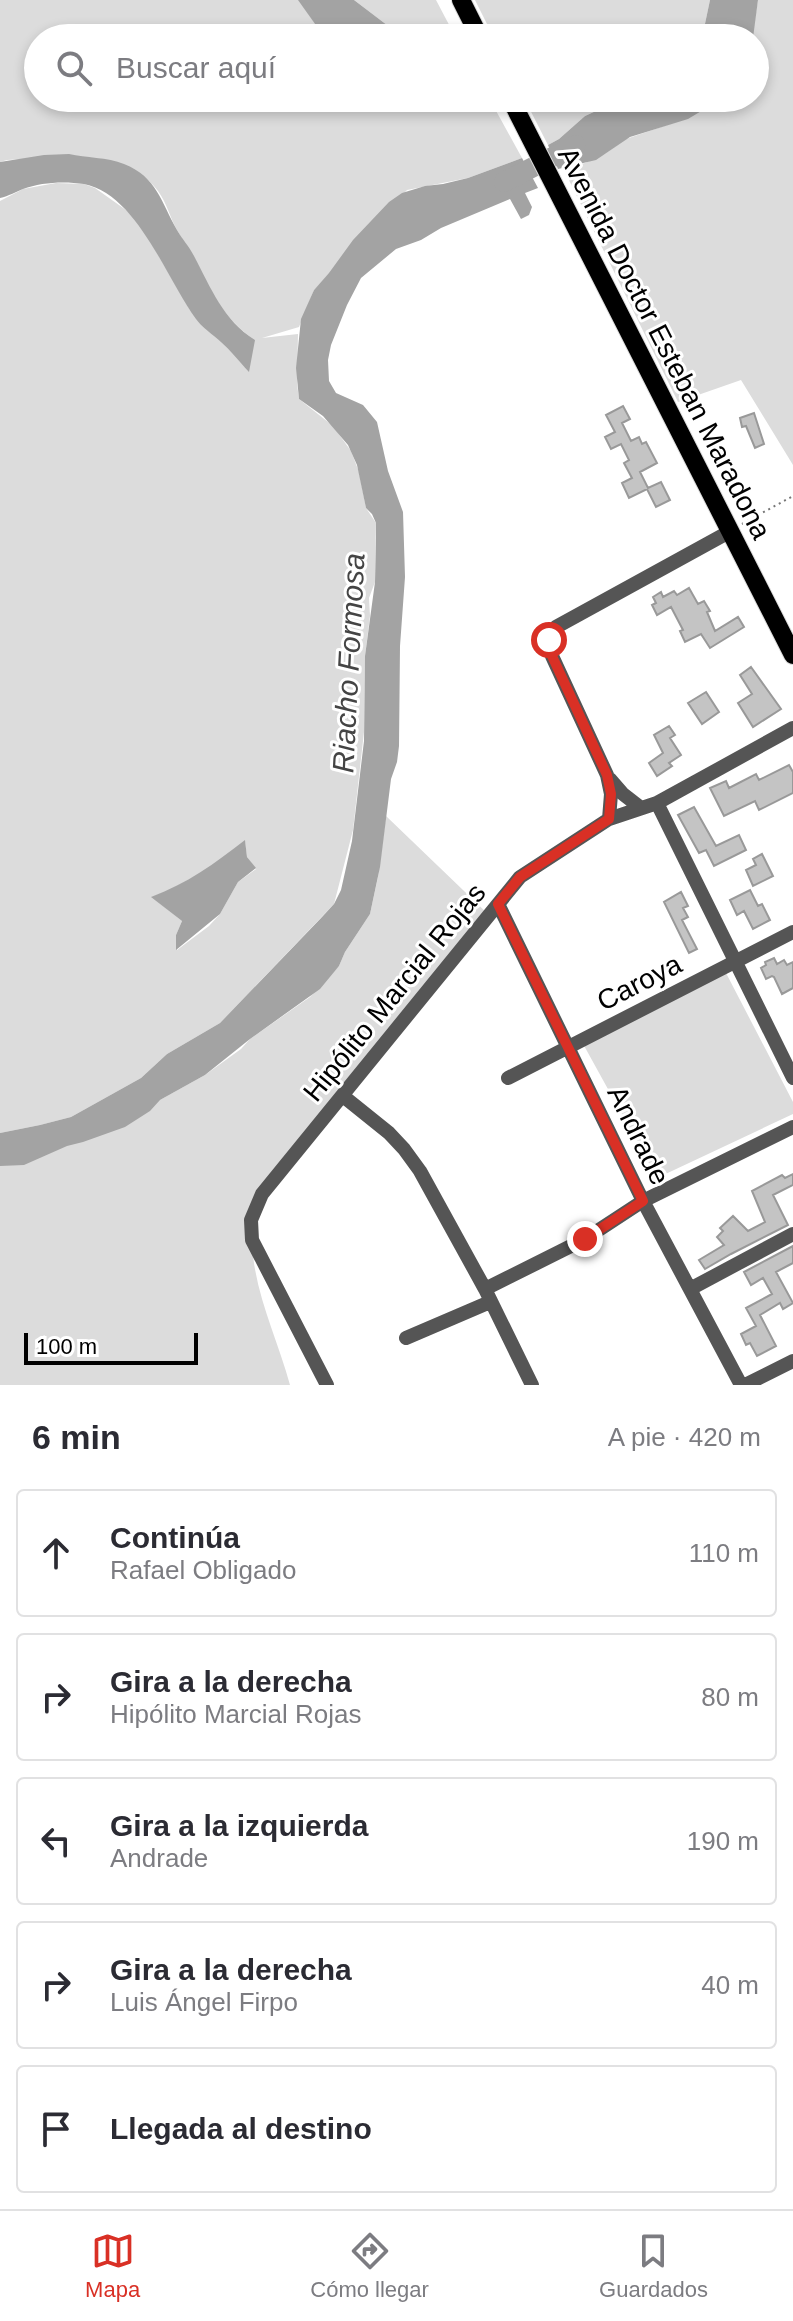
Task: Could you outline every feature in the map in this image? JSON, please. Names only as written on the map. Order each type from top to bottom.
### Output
[{"type":"main road","points":[[461,0],[473,24]]},
{"type":"main road","name":"Avenida Doctor Esteban Maradona","points":[[517,112],[793,655]]},
{"type":"street","points":[[609,819],[611,794],[607,775],[552,656],[549,640],[556,627],[729,532]]},
{"type":"street","name":"Hipólito Marcial Rojas","points":[[327,1385],[252,1240],[251,1220],[262,1194],[520,877],[609,819],[657,803],[793,728]]},
{"type":"street","points":[[607,775],[623,794],[641,808]]},
{"type":"street","points":[[657,803],[793,1078]]},
{"type":"street","name":"Andrade","points":[[498,904],[643,1201],[743,1385]]},
{"type":"street","name":"Caroya","points":[[508,1078],[793,932]]},
{"type":"street","points":[[343,1096],[389,1133],[420,1171],[488,1295],[532,1385]]},
{"type":"street","points":[[406,1338],[585,1239],[643,1201],[793,1127]]},
{"type":"street","points":[[690,1289],[793,1234]]},
{"type":"street","points":[[743,1385],[793,1361]]},
{"type":"path","points":[[729,532],[793,496]]},
{"type":"shaded area","points":[[0,0],[299,0],[315,24],[24,24],[24,112],[497,112],[522,158],[468,178],[407,190],[314,290],[299,327],[262,338],[298,334],[299,399],[333,426],[351,451],[366,508],[376,523],[375,582],[369,598],[365,656],[364,732],[353,830],[334,904],[220,1023],[167,1054],[141,1078],[71,1117],[0,1133],[0,201],[23,189],[56,183],[84,184],[95,188],[135,219],[190,310],[255,340],[237,326],[222,308],[161,196],[144,176],[108,160],[68,157],[0,162]],"holes":[[[245,841],[247,857],[256,869],[238,882],[220,914],[209,926],[177,950],[176,935],[182,921],[152,897],[208,869]]]},
{"type":"shaded area","points":[[298,0],[354,0],[386,24],[315,24]]},
{"type":"shaded area","points":[[354,0],[436,0],[449,24],[386,24]]},
{"type":"shaded area","points":[[475,0],[710,0],[705,24],[487,24]]},
{"type":"shaded area","points":[[710,0],[758,0],[755,24],[705,24]]},
{"type":"shaded area","points":[[758,0],[793,0],[793,465],[741,380],[678,402],[563,168],[585,163],[626,139],[694,112],[769,112],[769,24],[754,24]]},
{"type":"shaded area","points":[[531,112],[593,112],[585,116],[548,145]]},
{"type":"shaded area","points":[[594,112],[700,112],[688,119],[630,137],[596,160],[558,169],[548,145]]},
{"type":"shaded area","points":[[69,154],[124,164],[151,183],[226,313],[255,340],[249,372],[198,322],[135,221],[103,191],[84,184],[53,183],[30,187],[0,198],[0,162]]},
{"type":"shaded area","points":[[522,158],[538,188],[525,193],[532,207],[529,215],[521,219],[510,199],[396,249],[361,278],[331,345],[329,381],[336,393],[363,405],[377,422],[388,471],[403,512],[405,577],[400,646],[399,746],[370,914],[339,966],[320,989],[205,1075],[160,1100],[150,1111],[125,1127],[67,1146],[24,1165],[0,1166],[0,1133],[71,1117],[141,1078],[167,1054],[220,1023],[334,904],[341,890],[352,841],[364,741],[365,656],[375,582],[376,523],[366,508],[357,465],[348,445],[323,416],[299,399],[296,368],[301,319],[314,290],[353,240],[389,202],[402,193],[468,178]]},
{"type":"shaded area","points":[[386,816],[489,915],[262,1194],[252,1236],[254,1261],[261,1297],[290,1385],[0,1385],[0,1147],[141,1095],[160,1100],[205,1075],[310,997],[339,966],[370,914]]},
{"type":"shaded area","points":[[245,840],[247,857],[256,868],[238,882],[220,914],[176,950],[176,935],[182,921],[151,897],[177,886]]},
{"type":"shaded area","points":[[726,973],[793,1102],[793,1114],[657,1178],[582,1042]]},
{"type":"building","points":[[623,406],[630,419],[622,423],[631,441],[639,437],[642,444],[646,442],[657,463],[640,472],[648,488],[661,482],[670,500],[656,507],[647,489],[629,498],[622,483],[632,478],[624,463],[629,460],[621,444],[611,449],[605,437],[615,432],[606,415]]},
{"type":"building","points":[[754,413],[764,444],[755,448],[740,418]]},
{"type":"building","points":[[689,588],[698,604],[704,601],[715,631],[738,617],[744,627],[710,648],[701,634],[685,642],[680,631],[683,630],[671,607],[657,615],[652,605],[656,603],[653,597],[661,592],[663,597],[674,591],[677,595]]},
{"type":"building","points":[[751,667],[781,709],[753,727],[738,703],[752,694],[740,675]]},
{"type":"building","points":[[706,692],[719,712],[702,724],[688,703]]},
{"type":"building","points":[[669,726],[675,735],[670,738],[681,755],[657,776],[649,763],[663,753],[654,735]]},
{"type":"building","points":[[789,765],[793,772],[793,793],[759,810],[755,801],[724,816],[710,788],[726,781],[729,788],[756,774],[759,780]]},
{"type":"building","points":[[694,807],[716,846],[739,835],[746,850],[714,866],[706,850],[699,853],[678,815]]},
{"type":"building","points":[[762,854],[773,876],[753,886],[746,870],[756,865],[753,859]]},
{"type":"building","points":[[750,890],[770,920],[753,929],[744,911],[737,915],[730,900]]},
{"type":"building","points":[[681,892],[688,906],[683,908],[688,917],[682,920],[697,949],[689,953],[664,902]]},
{"type":"building","points":[[774,958],[777,964],[784,960],[787,965],[793,962],[793,988],[782,994],[774,977],[766,979],[761,968]]},
{"type":"building","points":[[793,1174],[793,1185],[773,1195],[788,1225],[705,1269],[699,1260],[724,1245],[717,1237],[723,1231],[720,1228],[733,1216],[748,1231],[765,1222],[752,1191],[782,1175],[785,1178]]},
{"type":"building","points":[[793,1246],[793,1263],[776,1272],[793,1303],[783,1309],[780,1303],[760,1315],[776,1346],[757,1356],[750,1343],[746,1345],[741,1334],[756,1326],[746,1308],[772,1294],[763,1278],[751,1285],[744,1272]]},
{"type":"waterway","name":"Riacho Formosa","points":[[504,182],[576,145]]},
{"type":"route","points":[[549,640],[552,656],[607,775],[611,794],[609,819],[520,877],[498,904],[643,1201],[585,1239]]}]
